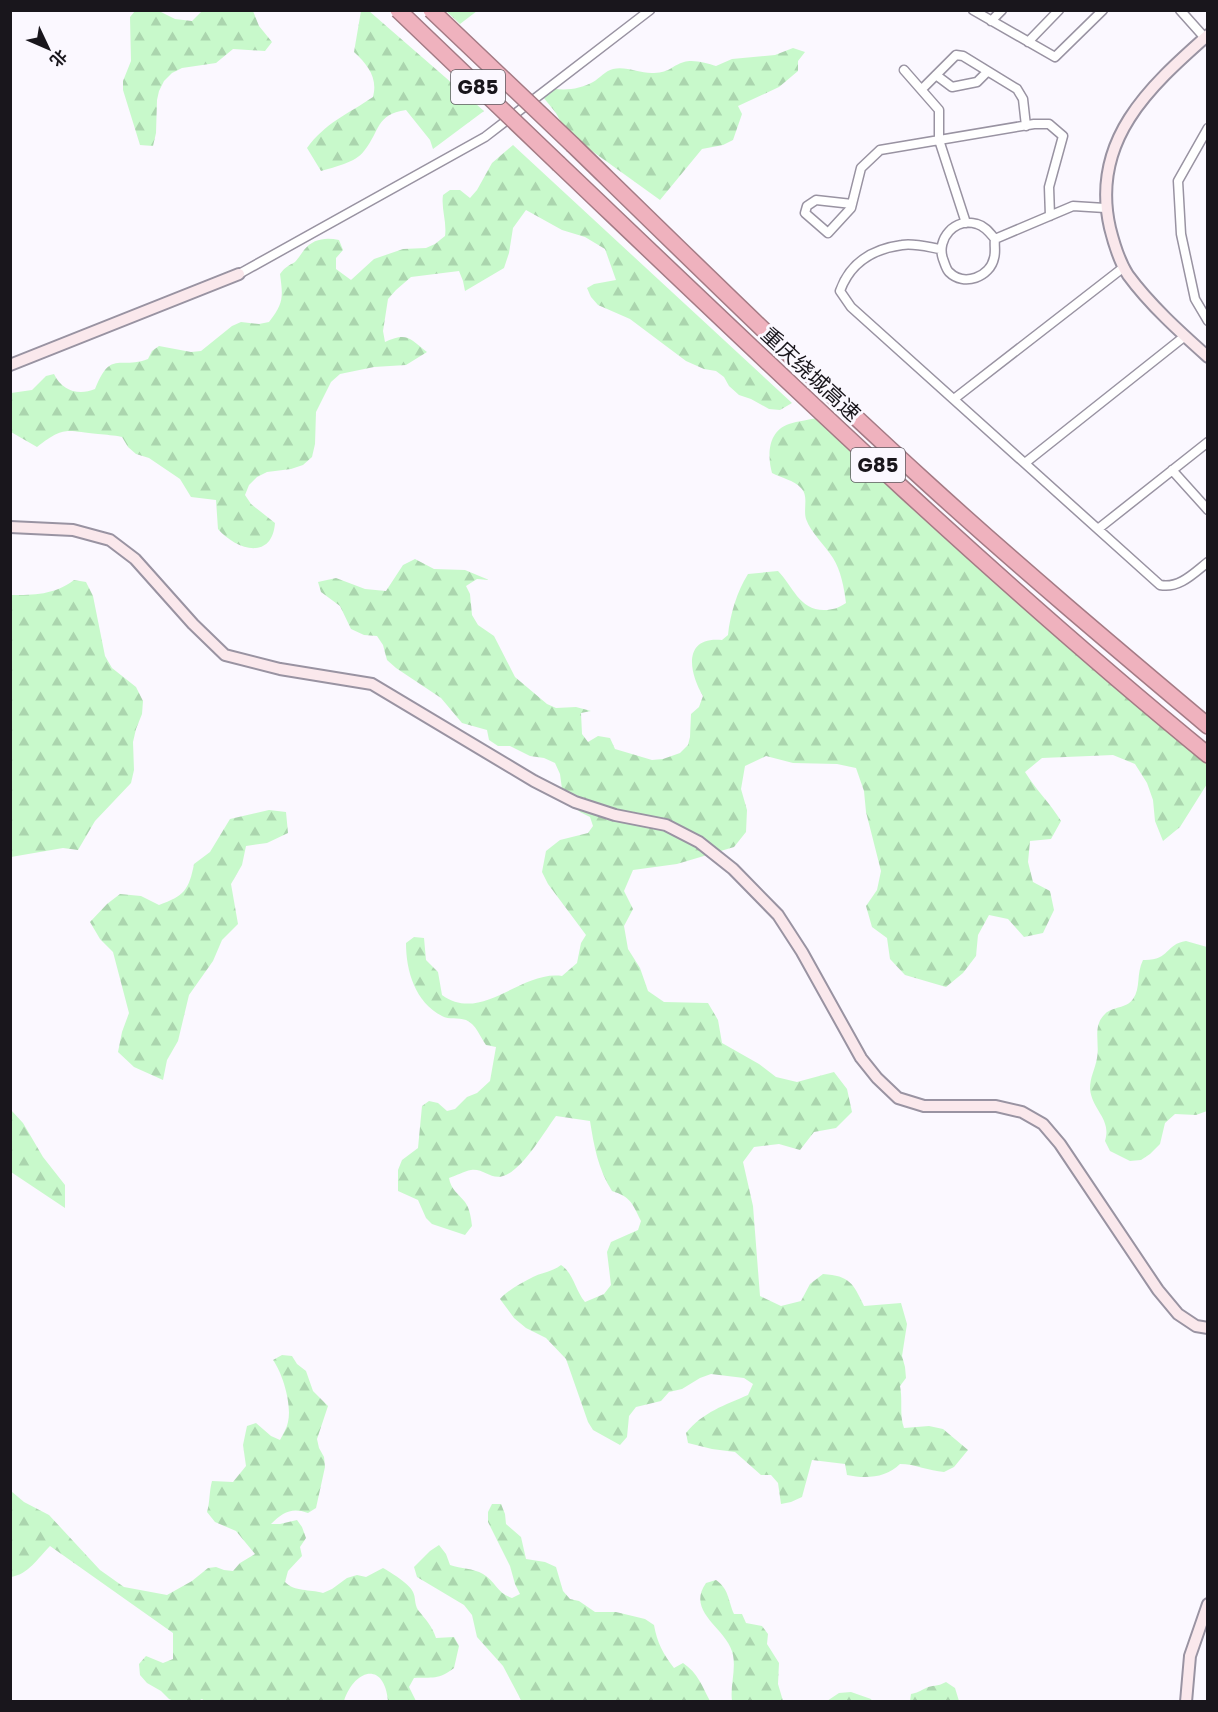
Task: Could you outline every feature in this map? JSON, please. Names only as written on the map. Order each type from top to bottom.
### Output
[{"type":"highway","name":"重庆绕城高速","points":[[398,10],[798,392],[897,483],[1067,635],[1208,754]]},
{"type":"highway","name":"重庆绕城高速","points":[[431,10],[782,349],[927,483],[1082,620],[1208,726]]},
{"type":"street","points":[[10,365],[239,274],[485,136],[650,10]]},
{"type":"street","points":[[973,10],[1055,57],[1103,10]]},
{"type":"street","points":[[991,21],[1002,10]]},
{"type":"street","points":[[1028,42],[1059,10]]},
{"type":"street","points":[[1088,10],[1096,17]]},
{"type":"street","points":[[1180,10],[1206,36],[1158,81],[1132,112],[1115,144],[1105,186],[1105,208],[1124,267],[1143,292],[1208,357]]},
{"type":"street","points":[[923,88],[956,55],[963,56],[1017,89],[1023,99],[1026,126]]},
{"type":"street","points":[[904,70],[939,110],[939,140],[966,223]]},
{"type":"street","points":[[936,75],[952,87],[977,82],[987,72]]},
{"type":"street","points":[[852,204],[816,200],[807,206],[805,213],[828,233],[851,208],[852,204],[861,168],[880,150],[1049,124],[1063,136],[1049,187],[1050,216]]},
{"type":"street","points":[[1208,128],[1178,181],[1183,245],[1195,299],[1208,321]]},
{"type":"street","points":[[995,239],[1072,206],[1105,208]]},
{"type":"street","points":[[966,223],[977,224],[995,239],[995,257],[985,273],[970,279],[959,278],[948,271],[940,249],[944,235],[955,227],[966,223]]},
{"type":"street","points":[[940,249],[903,245],[876,253],[855,265],[846,276],[840,291],[851,307],[1160,585],[1168,587],[1182,581],[1208,562]]},
{"type":"street","points":[[954,399],[1124,267]]},
{"type":"street","points":[[1025,463],[1185,336]]},
{"type":"street","points":[[1098,529],[1208,442]]},
{"type":"street","points":[[1172,470],[1208,510]]},
{"type":"street","points":[[10,527],[73,530],[110,540],[135,559],[193,624],[225,655],[280,669],[372,684],[534,782],[575,802],[615,815],[666,825],[699,842],[733,869],[778,915],[802,952],[861,1058],[877,1078],[898,1098],[924,1106],[996,1106],[1022,1112],[1043,1124],[1060,1144],[1158,1290],[1179,1314],[1196,1326],[1208,1328]]},
{"type":"street","points":[[1186,1701],[1190,1656],[1208,1604]]},
{"type":"green space","points":[[135,11],[159,11],[175,19],[192,21],[202,11],[253,11],[259,26],[272,42],[265,51],[233,49],[216,63],[182,68],[172,73],[164,81],[159,91],[153,146],[140,145],[123,90],[123,81],[131,61],[130,17]]},
{"type":"green space","points":[[361,11],[369,11],[484,111],[433,149],[430,140],[406,110],[396,112],[380,124],[364,151],[355,159],[321,171],[307,148],[329,125],[373,97],[374,84],[371,72],[354,52]]},
{"type":"green space","points":[[446,11],[477,11],[460,24]]},
{"type":"green space","points":[[793,48],[805,52],[798,61],[798,71],[779,87],[738,106],[742,114],[733,140],[723,145],[702,149],[660,200],[567,133],[556,113],[543,97],[544,86],[556,89],[581,87],[613,69],[623,68],[654,73],[688,61],[716,66],[732,59],[775,55]]},
{"type":"green space","points":[[513,145],[792,403],[780,410],[769,409],[739,395],[716,371],[704,369],[686,361],[630,319],[598,305],[587,288],[594,284],[616,280],[605,249],[585,237],[562,230],[526,210],[513,228],[504,268],[465,291],[459,271],[411,277],[388,299],[383,331],[385,342],[398,337],[408,338],[427,352],[406,365],[374,367],[340,374],[331,382],[316,412],[315,444],[312,457],[303,465],[291,469],[267,472],[257,477],[249,485],[245,495],[251,504],[275,523],[267,543],[260,547],[243,546],[225,536],[218,529],[216,500],[191,497],[180,479],[149,458],[136,454],[122,437],[66,431],[54,435],[37,447],[11,432],[11,393],[32,390],[46,376],[54,374],[66,388],[77,392],[89,391],[95,389],[106,369],[111,365],[148,359],[152,351],[159,346],[191,352],[201,351],[232,326],[241,322],[259,324],[269,322],[281,300],[280,274],[315,241],[339,240],[343,250],[336,258],[336,269],[351,280],[374,259],[403,249],[426,248],[435,244],[445,236],[443,195],[450,190],[460,190],[470,198],[492,163]]},
{"type":"green space","points":[[817,418],[1207,763],[1207,784],[1180,827],[1163,841],[1155,821],[1153,800],[1147,783],[1135,764],[1113,755],[1042,758],[1025,772],[1061,821],[1051,839],[1030,841],[1028,862],[1033,882],[1050,891],[1054,910],[1043,933],[1024,937],[1008,919],[989,915],[978,935],[976,956],[963,973],[946,987],[905,975],[890,959],[887,938],[872,927],[866,906],[877,890],[881,871],[866,812],[864,791],[856,768],[837,764],[793,763],[766,756],[745,766],[741,789],[747,810],[746,832],[734,847],[677,864],[633,870],[624,891],[633,909],[624,926],[628,949],[640,968],[648,991],[664,1002],[708,1003],[718,1020],[722,1043],[759,1064],[776,1077],[797,1082],[834,1072],[847,1089],[852,1112],[836,1128],[814,1132],[800,1150],[779,1144],[754,1147],[743,1162],[753,1206],[760,1296],[781,1306],[801,1301],[810,1284],[823,1274],[839,1277],[849,1282],[864,1306],[901,1303],[907,1324],[902,1356],[906,1378],[900,1386],[904,1428],[929,1426],[943,1429],[968,1450],[954,1467],[944,1472],[900,1464],[882,1475],[868,1477],[847,1475],[845,1464],[812,1460],[802,1497],[781,1504],[778,1483],[771,1475],[761,1475],[735,1452],[688,1443],[686,1433],[693,1426],[715,1410],[748,1395],[753,1384],[744,1378],[711,1374],[682,1389],[669,1392],[661,1401],[636,1407],[629,1416],[627,1437],[620,1445],[593,1430],[588,1422],[566,1359],[546,1338],[526,1328],[514,1318],[500,1299],[520,1284],[561,1265],[569,1273],[585,1302],[604,1294],[611,1285],[607,1252],[611,1242],[638,1230],[641,1221],[630,1202],[612,1191],[607,1183],[597,1157],[590,1121],[556,1116],[518,1167],[503,1176],[471,1170],[449,1178],[469,1211],[472,1226],[465,1235],[432,1224],[426,1218],[418,1200],[398,1191],[398,1170],[402,1160],[418,1148],[422,1106],[429,1101],[438,1103],[447,1111],[455,1109],[467,1097],[477,1093],[490,1081],[496,1047],[486,1045],[469,1022],[445,1017],[425,1003],[410,975],[406,943],[414,937],[424,938],[426,960],[438,972],[442,995],[457,1002],[472,1003],[487,1000],[547,976],[562,976],[577,963],[581,943],[586,935],[548,884],[542,872],[546,851],[560,840],[588,833],[593,826],[590,817],[580,812],[563,796],[560,774],[555,763],[544,758],[530,756],[510,746],[498,746],[489,740],[487,730],[462,723],[441,698],[387,660],[383,645],[377,636],[364,635],[351,629],[340,606],[321,592],[318,582],[336,578],[365,589],[386,591],[403,565],[415,559],[434,569],[465,570],[489,580],[477,579],[466,586],[470,594],[472,615],[478,625],[494,636],[515,677],[547,704],[556,708],[576,707],[591,711],[581,713],[582,734],[588,742],[598,736],[610,738],[615,749],[652,760],[663,759],[680,753],[688,745],[691,714],[699,707],[703,696],[694,677],[692,658],[700,644],[709,640],[722,640],[728,635],[735,603],[748,574],[778,571],[802,602],[815,609],[833,609],[846,603],[842,579],[836,563],[806,519],[803,491],[795,483],[772,473],[770,466],[771,444],[777,432],[789,424]]},
{"type":"green space","points":[[74,580],[86,582],[93,596],[105,656],[112,668],[136,687],[143,701],[142,714],[133,742],[134,770],[131,783],[95,821],[78,850],[63,848],[11,857],[11,595],[51,591]]},
{"type":"green space","points":[[269,810],[286,812],[288,833],[267,843],[246,846],[242,865],[231,884],[238,924],[222,940],[213,961],[189,995],[178,1041],[167,1060],[163,1080],[134,1067],[118,1052],[129,1013],[113,952],[100,939],[90,922],[120,894],[141,896],[159,905],[180,895],[190,880],[194,864],[210,852],[230,819]]},
{"type":"green space","points":[[1186,941],[1207,947],[1207,1111],[1196,1115],[1175,1114],[1165,1123],[1160,1144],[1141,1160],[1130,1161],[1110,1151],[1105,1141],[1104,1120],[1094,1103],[1090,1089],[1098,1052],[1099,1024],[1108,1011],[1127,1004],[1133,999],[1143,960],[1158,958],[1174,945]]},
{"type":"green space","points":[[11,1110],[23,1123],[43,1157],[65,1185],[65,1208],[11,1172]]},
{"type":"green space","points":[[282,1355],[292,1356],[297,1364],[306,1371],[313,1391],[328,1406],[317,1439],[325,1467],[316,1508],[308,1513],[297,1510],[288,1512],[271,1524],[297,1520],[306,1538],[300,1547],[302,1556],[288,1571],[285,1582],[298,1589],[323,1593],[347,1578],[357,1575],[366,1577],[383,1568],[408,1585],[414,1594],[418,1610],[436,1638],[454,1637],[459,1646],[454,1668],[449,1672],[435,1677],[414,1678],[409,1687],[416,1701],[388,1701],[381,1679],[368,1674],[355,1682],[344,1701],[206,1702],[202,1699],[196,1702],[174,1701],[147,1683],[140,1675],[139,1664],[146,1656],[163,1663],[173,1659],[173,1633],[50,1546],[23,1573],[11,1577],[11,1491],[24,1502],[49,1515],[100,1570],[124,1587],[167,1595],[192,1581],[208,1568],[216,1567],[233,1571],[240,1563],[255,1554],[236,1531],[215,1522],[207,1512],[212,1481],[233,1482],[246,1466],[243,1445],[247,1426],[256,1423],[271,1436],[280,1440],[285,1431],[289,1415],[288,1399],[273,1360]]},
{"type":"green space","points":[[492,1504],[501,1504],[506,1524],[521,1537],[526,1559],[545,1562],[556,1567],[563,1591],[570,1599],[579,1601],[595,1612],[616,1612],[645,1619],[654,1625],[659,1642],[670,1663],[674,1668],[683,1663],[688,1667],[699,1680],[710,1701],[521,1700],[503,1666],[477,1637],[472,1615],[464,1605],[417,1577],[414,1567],[439,1545],[450,1565],[483,1574],[507,1596],[512,1598],[520,1594],[510,1566],[488,1522],[488,1512]]},
{"type":"green space","points":[[716,1580],[726,1591],[734,1614],[742,1614],[746,1623],[762,1626],[768,1634],[767,1644],[779,1663],[778,1684],[783,1701],[732,1701],[734,1666],[730,1645],[704,1612],[701,1603],[701,1594],[706,1583]]},
{"type":"green space","points":[[946,1682],[955,1688],[959,1701],[910,1701],[911,1694]]},
{"type":"green space","points":[[851,1692],[872,1701],[827,1701],[839,1693]]}]
